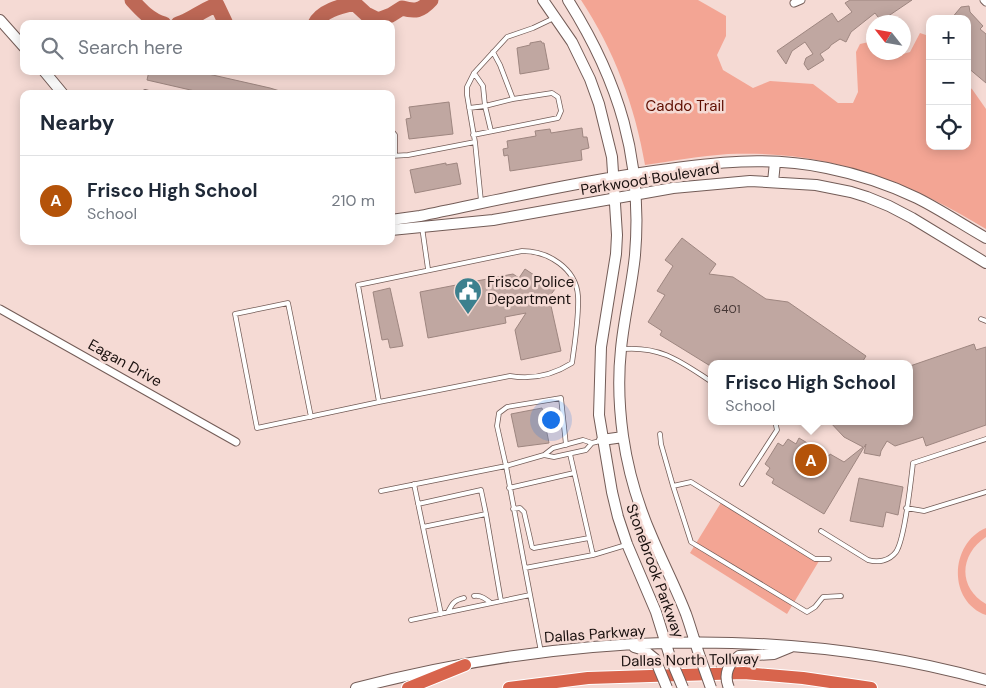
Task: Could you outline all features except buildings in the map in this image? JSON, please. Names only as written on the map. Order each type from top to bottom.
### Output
[{"type":"highway","points":[[408,688],[465,665]]},
{"type":"highway","name":"Dallas North Tollway","points":[[509,688],[588,678],[744,673],[803,678],[871,688]]},
{"type":"main road","name":"Stonebrook Parkway","points":[[543,0],[572,42],[590,79],[599,104],[610,148],[617,235],[616,254],[601,347],[599,415],[602,440],[612,492],[627,544],[656,612],[670,657],[683,688]]},
{"type":"main road","name":"Stonebrook Parkway","points":[[570,4],[599,54],[614,91],[624,121],[634,174],[636,195],[635,255],[621,349],[619,390],[623,437],[630,475],[642,511],[686,613],[711,688]]},
{"type":"main road","points":[[556,17],[570,4]]},
{"type":"main road","points":[[0,20],[20,42]]},
{"type":"main road","points":[[47,75],[59,90]]},
{"type":"main road","name":"Parkwood Boulevard","points":[[395,219],[420,216],[613,176],[712,162],[746,161],[775,162],[827,168],[886,186],[917,199],[986,238]]},
{"type":"main road","points":[[773,182],[775,162]]},
{"type":"main road","name":"Parkwood Boulevard","points":[[395,230],[493,220],[673,188],[750,181],[773,182],[832,188],[867,197],[912,218],[986,263]]},
{"type":"main road","points":[[602,440],[623,437]]},
{"type":"main road","name":"Dallas Parkway","points":[[356,688],[408,674],[540,652],[628,645],[732,642],[794,645],[878,656],[986,680]]},
{"type":"main road","points":[[628,645],[644,650],[655,659],[668,688]]},
{"type":"main road","points":[[729,688],[726,677],[728,667],[739,656],[774,654],[794,645]]},
{"type":"street","name":"Eagan Drive","points":[[0,308],[236,442]]},
{"type":"lane","points":[[482,203],[466,95],[467,87],[474,73],[507,37],[556,17]]},
{"type":"lane","points":[[493,52],[513,99]]},
{"type":"lane","points":[[474,73],[483,86],[485,106],[491,131]]},
{"type":"lane","points":[[469,108],[552,93],[558,97],[562,111],[558,118],[473,135]]},
{"type":"lane","points":[[395,155],[408,155],[474,142]]},
{"type":"lane","points":[[420,216],[428,269]]},
{"type":"lane","points":[[310,417],[288,303],[235,314],[257,428],[510,376],[522,378],[556,373],[572,363],[578,296],[570,274],[554,259],[543,254],[522,251],[358,285],[379,402]]},
{"type":"lane","points":[[621,349],[641,348],[665,354],[708,379]]},
{"type":"lane","points":[[540,652],[497,426],[499,413],[508,407],[561,398],[566,445]]},
{"type":"lane","points":[[742,484],[777,430],[776,425]]},
{"type":"lane","points":[[660,434],[673,486],[691,542],[807,612],[815,607],[823,597],[841,596]]},
{"type":"lane","points":[[821,531],[868,560],[880,561],[890,557],[898,549],[913,463],[986,439]]},
{"type":"lane","points":[[381,491],[506,466],[544,455],[553,448],[583,440],[592,444]]},
{"type":"lane","points":[[544,455],[554,457],[586,450],[592,444],[602,440]]},
{"type":"lane","points":[[570,454],[593,555]]},
{"type":"lane","points":[[509,488],[574,473]]},
{"type":"lane","points":[[673,486],[691,482],[815,559],[829,559]]},
{"type":"lane","points":[[414,484],[441,614]]},
{"type":"lane","points":[[418,504],[481,490],[501,601]]},
{"type":"lane","points":[[906,508],[924,511],[986,492]]},
{"type":"lane","points":[[513,509],[520,508],[524,512],[532,547],[534,548],[589,538]]},
{"type":"lane","points":[[423,527],[486,514]]},
{"type":"lane","points":[[525,568],[593,555],[627,544]]},
{"type":"lane","points":[[474,596],[478,595],[491,603]]},
{"type":"lane","points":[[412,620],[530,595]]},
{"type":"lane","points":[[448,612],[457,599],[464,598]]},
{"type":"green space","name":"Caddo Trail","points":[[581,0],[698,0],[726,16],[726,36],[717,55],[723,70],[753,88],[770,81],[813,84],[838,103],[853,103],[858,92],[856,52],[860,44],[866,43],[866,60],[911,60],[911,50],[920,33],[926,35],[926,150],[971,150],[971,88],[986,109],[986,229],[955,211],[894,182],[863,171],[831,163],[798,157],[764,154],[728,154],[645,165],[641,143],[622,79],[593,19]]},
{"type":"green space","points":[[722,501],[819,561],[787,614],[690,553]]},
{"type":"green space","points":[[986,528],[986,537],[971,552],[965,570],[966,580],[970,589],[986,604],[986,615],[973,608],[964,598],[959,585],[958,572],[960,558],[965,546],[974,535]]},
{"type":"waterway","points":[[132,0],[142,11],[155,20]]},
{"type":"waterway","points":[[378,20],[402,8],[411,10],[421,8],[431,0]]},
{"type":"waterway","points":[[317,20],[327,12],[354,3],[366,14],[378,20]]},
{"type":"waterway","points":[[188,20],[217,5],[224,20]]},
{"type":"place","name":"Frisco Police Department","points":[[468,315]]},
{"type":"place","name":"Frisco High School","points":[[811,460]]}]
